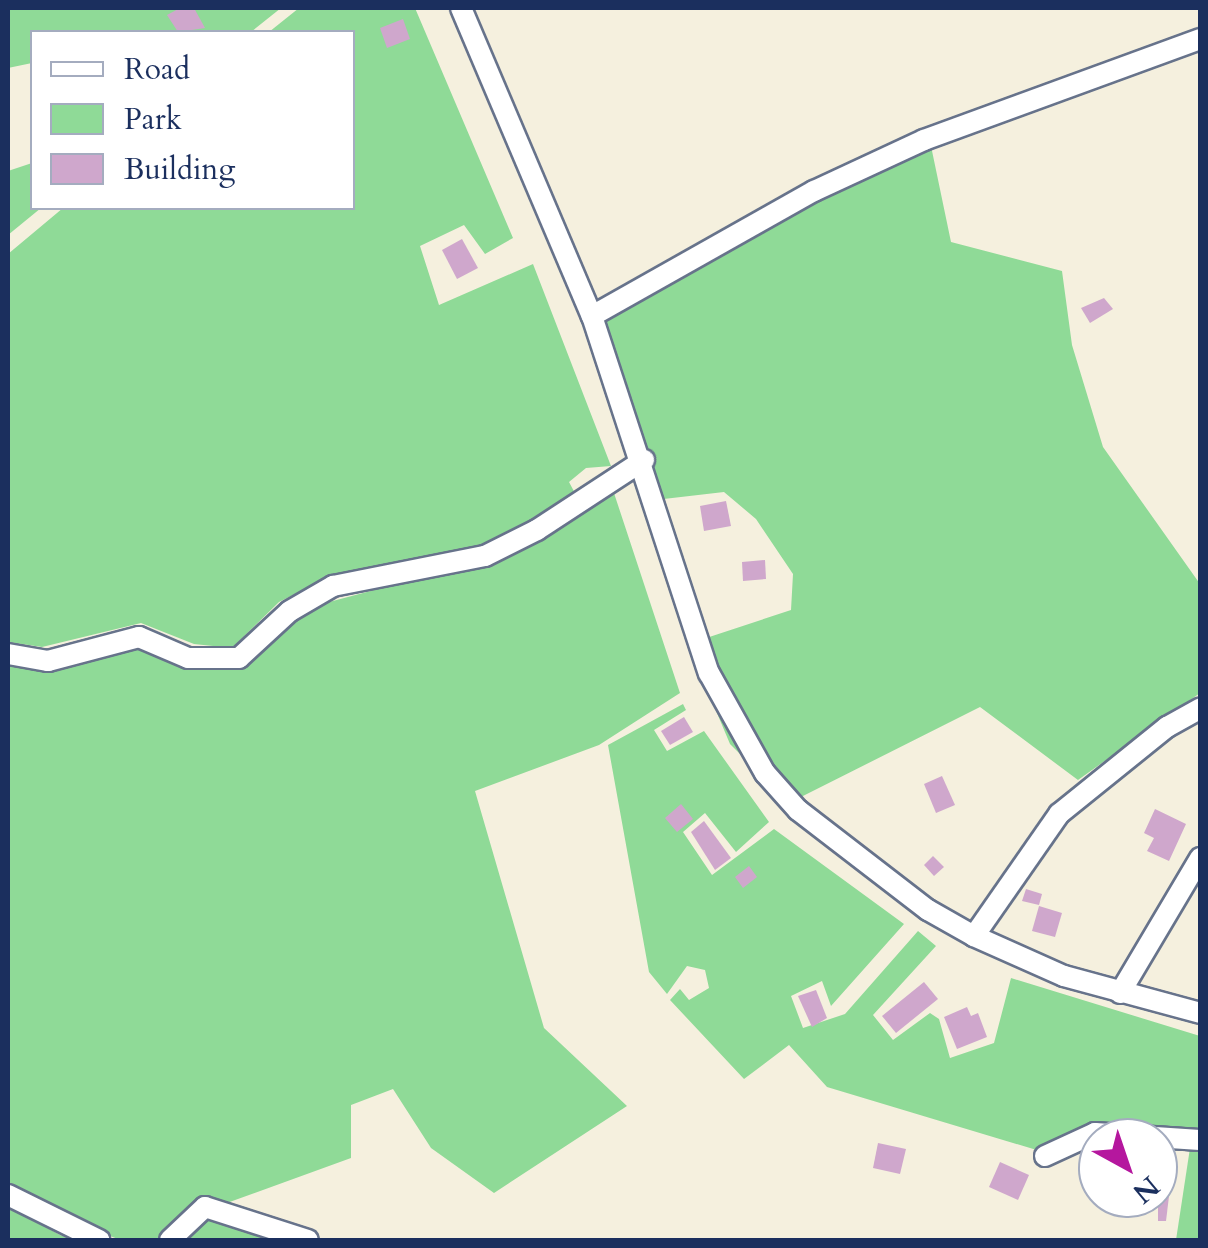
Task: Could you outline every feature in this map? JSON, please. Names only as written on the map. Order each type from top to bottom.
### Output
[{"type":"street","points":[[460,8],[592,316],[644,460],[709,672],[765,773],[798,810],[928,910],[974,936],[1120,993],[1200,1014]]},
{"type":"street","points":[[592,316],[814,190],[924,140],[1200,38]]},
{"type":"street","points":[[8,654],[48,661],[139,636],[188,658],[239,658],[290,611],[333,586],[485,556],[644,460]]},
{"type":"street","points":[[974,936],[1059,814],[1167,727],[1200,710]]},
{"type":"street","points":[[1120,993],[1200,858]]},
{"type":"street","points":[[1045,1156],[1095,1133],[1200,1140]]},
{"type":"street","points":[[8,1195],[100,1240]]},
{"type":"street","points":[[170,1240],[205,1208],[308,1240]]},
{"type":"green space","points":[[8,8],[281,8],[254,30],[30,30],[30,63],[8,68]]},
{"type":"green space","points":[[299,8],[415,8],[513,238],[485,254],[464,225],[420,246],[439,305],[533,264],[611,466],[586,468],[569,482],[577,497],[484,554],[335,574],[279,602],[232,648],[194,644],[141,623],[42,647],[8,642],[8,254],[61,210],[355,210],[355,30],[272,30]]},
{"type":"green space","points":[[931,146],[951,242],[1062,271],[1072,345],[1103,447],[1200,584],[1200,693],[1078,780],[980,707],[789,803],[730,744],[688,644],[791,610],[793,574],[756,519],[724,492],[655,500],[587,326],[775,220]]},
{"type":"green space","points":[[30,164],[30,210],[39,210],[8,235],[8,171]]},
{"type":"green space","points":[[612,487],[680,693],[599,745],[475,791],[544,1028],[627,1106],[494,1193],[431,1148],[393,1089],[351,1105],[351,1158],[224,1204],[160,1240],[121,1240],[71,1222],[8,1185],[8,661],[140,643],[190,664],[274,637],[314,606],[446,571],[594,505]]},
{"type":"green space","points":[[683,704],[686,710],[654,730],[667,751],[704,731],[769,822],[736,852],[705,813],[683,832],[712,875],[774,829],[904,924],[831,1006],[822,981],[791,996],[803,1028],[845,1014],[918,931],[936,946],[873,1015],[893,1040],[930,1013],[939,1019],[950,1058],[994,1043],[1011,978],[1200,1036],[1200,1133],[1178,1132],[1178,1118],[1078,1118],[1078,1135],[1040,1151],[827,1087],[789,1045],[744,1079],[670,1000],[680,989],[689,1000],[709,988],[705,970],[687,966],[667,994],[649,972],[608,745]]},
{"type":"green space","points":[[1190,1148],[1200,1149],[1200,1240],[1176,1240]]},
{"type":"green space","points":[[8,1206],[60,1235],[75,1240],[8,1240]]},
{"type":"green space","points":[[205,1215],[283,1240],[182,1240]]},
{"type":"building","points":[[180,8],[194,8],[205,28],[177,30],[167,15]]},
{"type":"building","points":[[403,19],[410,39],[387,48],[380,28]]},
{"type":"building","points":[[462,239],[478,268],[457,279],[442,250]]},
{"type":"building","points":[[1104,298],[1113,309],[1090,323],[1081,308]]},
{"type":"building","points":[[726,501],[731,526],[704,531],[700,506]]},
{"type":"building","points":[[765,560],[766,579],[743,581],[742,562]]},
{"type":"building","points":[[684,717],[693,732],[670,745],[661,731]]},
{"type":"building","points":[[942,776],[955,805],[936,813],[924,784]]},
{"type":"building","points":[[681,804],[693,819],[677,832],[665,818]]},
{"type":"building","points":[[1155,809],[1186,824],[1169,861],[1147,851],[1154,838],[1144,833]]},
{"type":"building","points":[[704,821],[731,858],[715,870],[691,832]]},
{"type":"building","points":[[933,856],[944,867],[934,876],[924,865]]},
{"type":"building","points":[[749,866],[757,877],[743,888],[735,877]]},
{"type":"building","points":[[1026,889],[1042,894],[1039,905],[1022,901]]},
{"type":"building","points":[[1039,906],[1062,913],[1055,937],[1032,931]]},
{"type":"building","points":[[924,982],[938,999],[896,1033],[882,1016]]},
{"type":"building","points":[[816,990],[827,1018],[812,1027],[798,996]]},
{"type":"building","points":[[967,1007],[971,1016],[978,1013],[987,1037],[957,1049],[944,1017]]},
{"type":"building","points":[[878,1143],[906,1149],[900,1174],[873,1168]]},
{"type":"building","points":[[1000,1162],[1029,1175],[1018,1200],[989,1187]]}]
